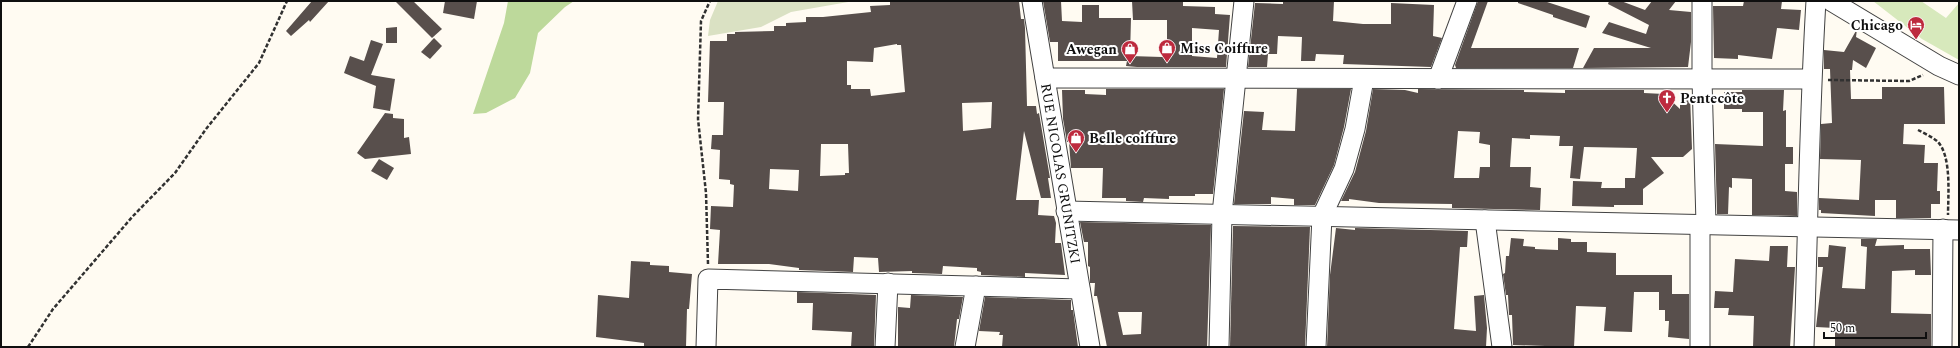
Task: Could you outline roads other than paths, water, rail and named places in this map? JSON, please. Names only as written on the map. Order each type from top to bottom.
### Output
[{"type":"street","name":"RUE NICOLAS GRUNITZKI","points":[[1032,1],[1090,347]]},
{"type":"street","points":[[1219,347],[1222,214],[1244,1]]},
{"type":"street","points":[[1438,79],[1467,1]]},
{"type":"street","points":[[1700,347],[1703,224],[1702,1]]},
{"type":"street","points":[[1804,347],[1809,227],[1811,80],[1816,1]]},
{"type":"street","points":[[1831,1],[1938,66],[1959,75]]},
{"type":"street","points":[[1045,78],[1811,80]]},
{"type":"street","points":[[1316,347],[1322,216],[1344,169],[1355,129],[1364,79]]},
{"type":"street","points":[[1066,211],[1950,230],[1942,347]]},
{"type":"street","points":[[1486,220],[1502,347]]},
{"type":"street","points":[[706,347],[708,279],[1080,289]]},
{"type":"street","points":[[884,347],[888,284]]},
{"type":"street","points":[[965,347],[976,286]]},
{"type":"place","name":"Chicago","points":[[1916,40]]},
{"type":"place","name":"Miss Coiffure","points":[[1167,63]]},
{"type":"place","name":"Awegan","points":[[1130,64]]},
{"type":"place","name":"Pentecôte","points":[[1667,113]]},
{"type":"place","name":"Belle coiffure","points":[[1076,153]]}]
